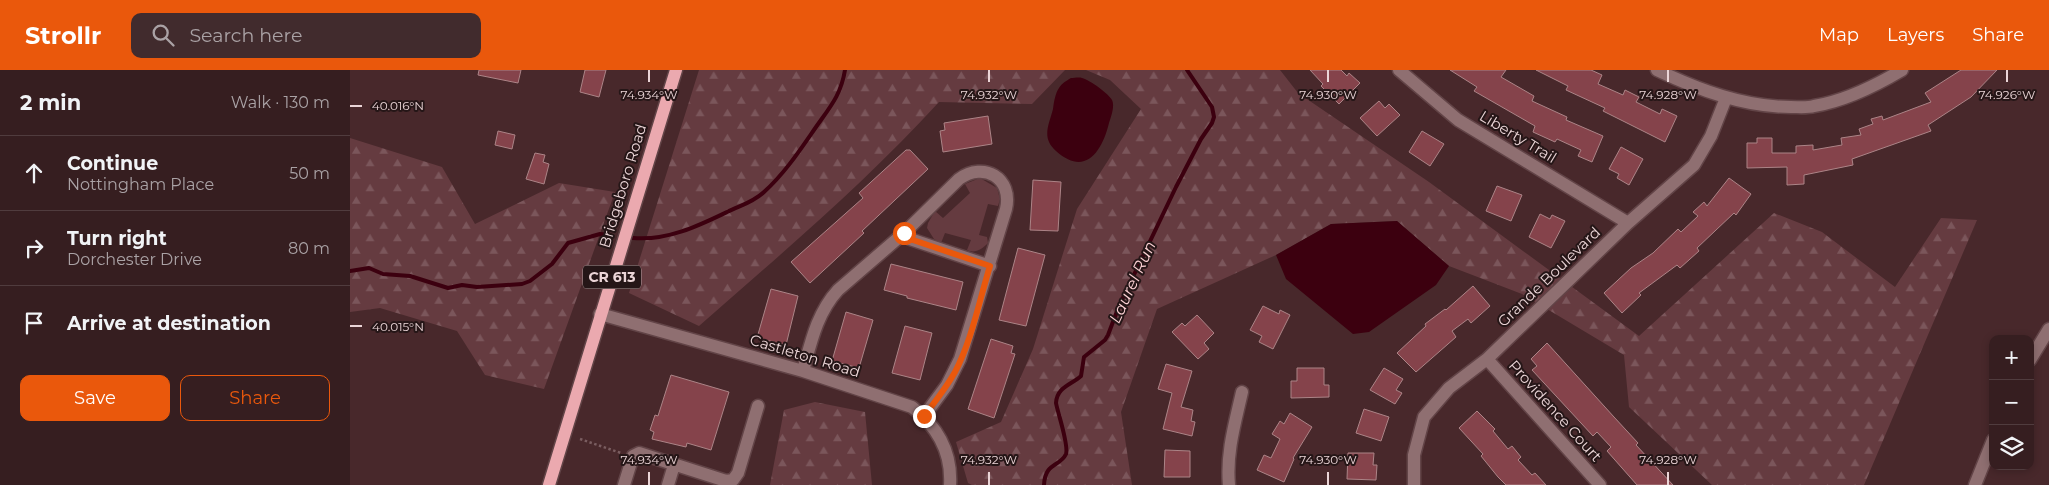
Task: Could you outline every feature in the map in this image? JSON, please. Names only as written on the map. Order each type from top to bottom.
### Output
[{"type":"main road","name":"Bridgeboro Road","points":[[549,485],[676,70]]},
{"type":"street","name":"Liberty Trail","points":[[1399,70],[1458,120],[1628,223]]},
{"type":"street","points":[[1657,70],[1726,98],[1772,107],[1813,107],[1845,98],[1879,84],[1902,70]]},
{"type":"street","name":"Grande Boulevard","points":[[1414,485],[1414,455],[1424,417],[1449,388],[1487,359],[1628,223],[1694,165],[1711,136],[1726,98]]},
{"type":"street","points":[[803,371],[816,326],[830,299],[964,176],[977,172],[989,173],[1004,184],[1008,197],[990,266],[955,371],[924,416]]},
{"type":"street","points":[[904,233],[910,239],[990,266]]},
{"type":"street","name":"Castleton Road","points":[[600,314],[803,371],[912,407],[924,416],[936,430],[945,449],[950,473],[950,485]]},
{"type":"street","points":[[2034,353],[2049,329]]},
{"type":"street","name":"Providence Court","points":[[1487,359],[1600,485]]},
{"type":"street","points":[[1229,485],[1230,442],[1242,392]]},
{"type":"street","points":[[624,485],[633,456],[636,454],[643,454],[726,480],[733,480],[738,473],[758,406]]},
{"type":"street","points":[[1975,485],[1989,450]]},
{"type":"street","points":[[668,485],[674,465]]},
{"type":"path","points":[[580,439],[633,456]]},
{"type":"green space","points":[[699,70],[1065,70],[1032,104],[939,102],[852,189],[699,326],[629,293]]},
{"type":"green space","points":[[1086,70],[1280,70],[1298,93],[1429,182],[1639,336],[1774,213],[1822,232],[1895,287],[1941,218],[1977,220],[1864,485],[1712,485],[1629,407],[1624,355],[1522,294],[1449,266],[1397,221],[1331,224],[1276,255],[1157,309],[1121,412],[1132,485],[972,485],[968,483],[956,442],[1001,422],[1033,349],[1077,209],[1141,109],[1110,80]]},
{"type":"green space","points":[[350,138],[442,167],[475,224],[559,183],[615,192],[544,389],[485,375],[457,331],[380,308],[350,312]]},
{"type":"green space","points":[[980,178],[997,188],[1000,199],[998,206],[988,204],[979,235],[987,237],[988,243],[981,249],[973,251],[967,250],[971,240],[945,233],[941,243],[934,239],[927,228],[935,211],[943,218],[970,193],[965,184]]},
{"type":"green space","points":[[815,402],[865,412],[872,485],[770,485],[784,410]]},
{"type":"shaded area","points":[[1071,78],[1081,78],[1090,81],[1107,94],[1113,102],[1112,115],[1102,143],[1091,158],[1076,162],[1056,151],[1051,146],[1047,136],[1059,88]]},
{"type":"shaded area","points":[[1397,221],[1449,266],[1436,285],[1369,332],[1353,334],[1286,279],[1276,255],[1331,224]]},
{"type":"building","points":[[479,70],[521,70],[518,83],[478,75]]},
{"type":"building","points":[[585,70],[606,70],[599,97],[580,92]]},
{"type":"building","points":[[1310,70],[1341,70],[1347,76],[1349,73],[1360,83],[1339,104],[1321,86],[1323,84]]},
{"type":"building","points":[[1450,70],[1506,70],[1501,77],[1534,96],[1532,101],[1567,117],[1566,120],[1603,136],[1592,162],[1578,156],[1581,150],[1557,139],[1555,142],[1533,132],[1535,126],[1474,91],[1477,87]]},
{"type":"building","points":[[1536,70],[1591,70],[1602,75],[1598,84],[1623,95],[1625,90],[1639,97],[1636,102],[1660,114],[1662,109],[1677,116],[1665,142],[1603,111],[1605,108],[1566,90],[1568,86]]},
{"type":"building","points":[[1961,70],[1997,70],[1971,97],[1928,125],[1931,131],[1852,159],[1853,165],[1804,175],[1804,184],[1787,185],[1787,167],[1747,168],[1747,143],[1757,143],[1757,138],[1772,138],[1772,153],[1796,153],[1796,146],[1813,145],[1813,150],[1842,145],[1841,138],[1861,135],[1859,129],[1873,124],[1871,119],[1882,116],[1883,120],[1931,102],[1925,93]]},
{"type":"building","points":[[1379,101],[1385,108],[1389,104],[1400,115],[1377,136],[1360,118]]},
{"type":"building","points":[[988,116],[992,144],[943,152],[940,131],[945,130],[944,123]]},
{"type":"building","points":[[498,131],[515,135],[512,149],[495,145]]},
{"type":"building","points":[[1422,131],[1444,144],[1430,166],[1409,152]]},
{"type":"building","points":[[1621,147],[1643,159],[1629,185],[1617,178],[1619,174],[1609,169]]},
{"type":"building","points":[[906,150],[910,150],[928,169],[862,231],[864,233],[810,283],[791,262],[863,198],[859,193]]},
{"type":"building","points":[[535,153],[545,155],[543,162],[549,164],[544,184],[526,179]]},
{"type":"building","points":[[1729,178],[1751,194],[1736,215],[1734,213],[1697,248],[1699,251],[1680,268],[1677,265],[1639,293],[1641,295],[1622,313],[1604,293],[1631,268],[1653,253],[1678,229],[1681,232],[1698,216],[1693,212],[1704,202],[1707,206]]},
{"type":"building","points":[[1033,180],[1061,182],[1058,231],[1030,230]]},
{"type":"building","points":[[1497,186],[1522,195],[1511,221],[1486,211]]},
{"type":"building","points":[[1540,214],[1550,219],[1552,215],[1565,221],[1551,248],[1529,237]]},
{"type":"building","points":[[1018,248],[1045,255],[1026,326],[999,320]]},
{"type":"building","points":[[891,264],[963,282],[956,310],[907,298],[907,296],[884,290]]},
{"type":"building","points":[[1473,286],[1490,306],[1471,323],[1468,319],[1452,331],[1456,337],[1416,372],[1397,353],[1426,326],[1425,324],[1446,310]]},
{"type":"building","points":[[771,289],[798,296],[786,345],[757,338]]},
{"type":"building","points":[[1263,306],[1279,314],[1280,310],[1290,315],[1273,349],[1259,342],[1262,336],[1250,330]]},
{"type":"building","points":[[846,312],[873,320],[859,368],[832,361]]},
{"type":"building","points":[[1197,315],[1214,333],[1204,343],[1209,349],[1198,359],[1172,332],[1182,323],[1185,326]]},
{"type":"building","points":[[905,326],[932,333],[920,380],[892,373]]},
{"type":"building","points":[[991,339],[1013,346],[1011,353],[1015,354],[994,418],[968,409]]},
{"type":"building","points":[[1547,343],[1638,443],[1636,445],[1673,485],[1637,485],[1607,451],[1611,447],[1597,432],[1593,436],[1532,370],[1537,366],[1531,359]]},
{"type":"building","points":[[1166,364],[1192,371],[1181,407],[1193,410],[1191,421],[1195,422],[1192,436],[1163,429],[1172,393],[1158,389]]},
{"type":"building","points":[[1297,368],[1324,368],[1324,385],[1329,385],[1329,397],[1291,398],[1291,381],[1297,381]]},
{"type":"building","points":[[1384,368],[1403,379],[1396,390],[1402,393],[1395,404],[1370,390]]},
{"type":"building","points":[[671,375],[729,392],[711,450],[687,443],[686,447],[652,439],[654,432],[650,430],[655,415],[658,416]]},
{"type":"building","points":[[1364,409],[1389,417],[1381,441],[1356,433]]},
{"type":"building","points":[[1477,411],[1495,429],[1493,431],[1508,449],[1512,446],[1521,457],[1518,460],[1532,475],[1535,473],[1546,485],[1506,485],[1498,477],[1481,456],[1483,454],[1459,428]]},
{"type":"building","points":[[1290,413],[1312,427],[1293,458],[1284,482],[1257,470],[1264,455],[1271,458],[1280,439],[1272,434],[1280,421],[1284,424]]},
{"type":"building","points":[[1165,450],[1190,451],[1190,477],[1164,477]]},
{"type":"building","points":[[1348,453],[1374,453],[1373,465],[1377,465],[1376,480],[1347,479]]},
{"type":"waterway","points":[[633,238],[670,235],[705,222],[760,196],[772,185],[798,153],[830,107],[841,87],[845,70]]},
{"type":"waterway","name":"Laurel Run","points":[[1044,485],[1047,472],[1063,458],[1067,450],[1056,403],[1059,393],[1081,376],[1084,357],[1105,340],[1108,335],[1119,306],[1176,187],[1201,139],[1212,123],[1214,117],[1212,107],[1187,70]]},
{"type":"waterway","points":[[350,271],[369,268],[383,274],[410,276],[448,288],[462,285],[477,287],[522,284],[530,281],[552,264],[568,243],[600,234],[610,235]]},
{"type":"route","points":[[904,233],[910,239],[990,266],[955,371],[924,416]]}]
